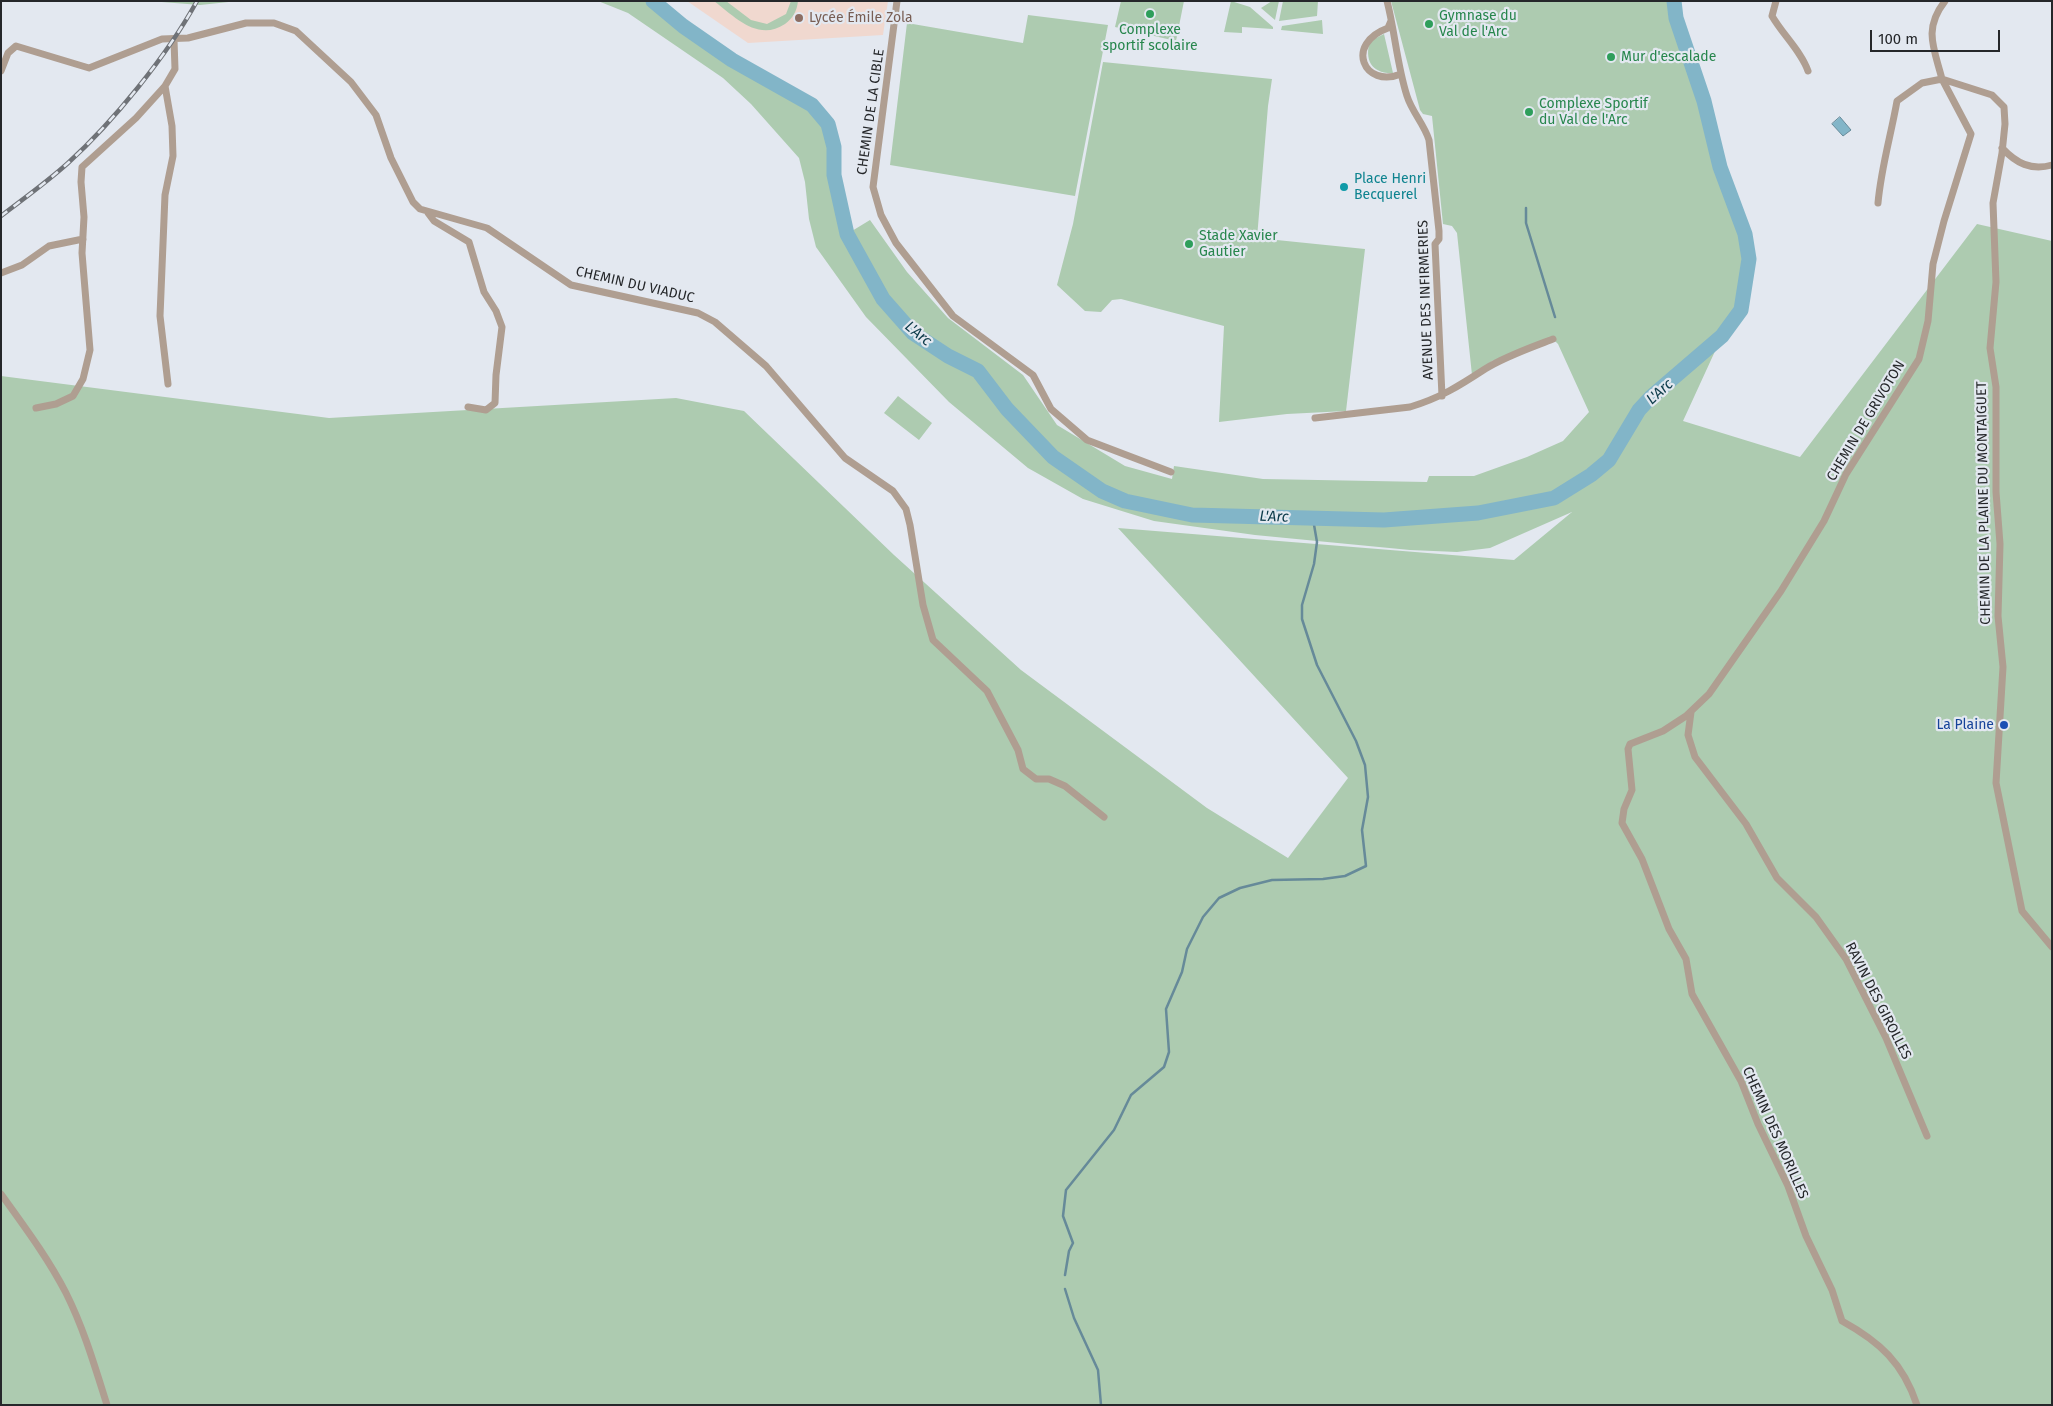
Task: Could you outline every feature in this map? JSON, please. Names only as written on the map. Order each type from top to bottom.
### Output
[{"type":"street","name":"CHEMIN DE LA CIBLE","points":[[897,1],[873,187],[881,215],[896,243],[953,316],[1033,375],[1051,410],[1087,440],[1171,472]]},
{"type":"street","name":"AVENUE DES INFIRMERIES","points":[[1387,1],[1401,74],[1413,113],[1426,130],[1430,140],[1439,231],[1439,239],[1435,244],[1442,396]]},
{"type":"street","points":[[1776,1],[1772,16],[1784,36],[1804,59],[1808,71]]},
{"type":"street","points":[[1878,203],[1881,170],[1890,141],[1897,101],[1922,83],[1942,79],[1932,36],[1934,15],[1945,1]]},
{"type":"street","points":[[1391,21],[1388,28],[1380,30],[1366,41],[1363,56],[1367,68],[1374,74],[1386,76],[1401,74]]},
{"type":"street","points":[[1,71],[8,53],[16,46],[34,49],[89,68],[144,44],[162,39],[174,40],[246,23],[274,22],[296,31],[351,82],[376,115],[391,158],[414,202],[428,213],[434,221],[469,242],[484,292],[496,311],[502,327],[496,375],[496,403],[486,410],[468,407]]},
{"type":"street","points":[[36,408],[56,404],[73,396],[82,379],[90,350],[83,239],[82,167],[136,118],[165,86],[175,69],[174,40]]},
{"type":"street","name":"CHEMIN DE LA PLAINE DU MONTAIGUET","points":[[1942,79],[1992,95],[2004,107],[2002,148],[1993,202],[1996,282],[1990,348],[1996,387],[1996,492],[2000,544],[1998,616],[2003,667],[1996,783],[2022,911],[2052,947]]},
{"type":"street","name":"CHEMIN DE GRIVOTON","points":[[1634,741],[1663,731],[1691,711],[1709,694],[1781,591],[1824,521],[1846,474],[1919,359],[1928,321],[1933,264],[1944,221],[1971,134],[1942,79]]},
{"type":"street","points":[[165,86],[172,126],[173,156],[165,195],[160,316],[168,384]]},
{"type":"street","points":[[2002,148],[2020,164],[2044,167],[2052,165]]},
{"type":"street","name":"CHEMIN DU VIADUC","points":[[428,213],[486,228],[570,285],[698,313],[715,322],[766,366],[845,458],[893,491],[906,509],[923,605],[933,640],[987,690],[1018,750],[1023,769],[1036,778],[1049,778],[1066,786],[1104,817]]},
{"type":"street","points":[[1,273],[22,265],[48,246],[83,239]]},
{"type":"street","name":"AVENUE DES INFIRMERIES","points":[[1315,418],[1410,407],[1442,396],[1494,364],[1553,339]]},
{"type":"street","name":"RAVIN DES GIROLLES","points":[[1691,711],[1688,735],[1695,757],[1746,824],[1777,878],[1816,917],[1846,959],[1886,1038],[1927,1136]]},
{"type":"street","name":"CHEMIN DES MORILLES","points":[[1634,741],[1628,749],[1632,790],[1624,809],[1622,823],[1642,859],[1669,929],[1686,959],[1692,994],[1741,1081],[1758,1124],[1788,1186],[1806,1236],[1829,1281],[1842,1321],[1880,1345],[1907,1380],[1917,1405]]},
{"type":"street","points":[[1,1194],[31,1236],[65,1292],[86,1338],[107,1405]]},
{"type":"shaded area","name":"Lycée Émile Zola","points":[[687,1],[888,1],[883,35],[748,43]]},
{"type":"green space","points":[[149,1],[238,1],[200,5]]},
{"type":"green space","points":[[598,1],[653,1],[683,26],[739,64],[812,105],[828,124],[834,147],[834,175],[847,234],[870,220],[907,272],[948,318],[1023,375],[1057,425],[1125,466],[1172,479],[1174,466],[1263,479],[1427,482],[1429,476],[1474,476],[1527,457],[1563,441],[1589,412],[1558,344],[1552,338],[1492,361],[1472,375],[1457,233],[1452,226],[1443,224],[1432,116],[1423,114],[1420,110],[1391,1],[1674,1],[1676,18],[1704,101],[1720,167],[1743,224],[1749,259],[1741,310],[1722,336],[1683,421],[1800,457],[1977,224],[2052,241],[2052,1405],[1,1405],[1,376],[329,418],[676,398],[744,411],[894,555],[1021,670],[1207,808],[1288,858],[1348,778],[1118,528],[1514,560],[1572,512],[1490,548],[1457,552],[1410,550],[1255,535],[1154,521],[1083,499],[1028,468],[949,402],[866,317],[816,247],[809,219],[805,182],[799,158],[751,104],[723,78],[628,13]]},
{"type":"green space","points":[[714,1],[726,1],[751,20],[767,24],[786,14],[791,1],[798,1],[797,8],[788,22],[775,29],[765,30],[747,25]]},
{"type":"green space","name":"Complexe sportif scolaire","points":[[1121,1],[1184,1],[1176,41],[1115,27]]},
{"type":"green space","points":[[1231,1],[1250,7],[1273,29],[1242,27],[1242,33],[1224,32]]},
{"type":"green space","points":[[1272,1],[1279,1],[1275,20],[1261,8]]},
{"type":"green space","points":[[1283,1],[1318,1],[1317,16],[1279,21]]},
{"type":"green space","points":[[1028,15],[1108,25],[1075,196],[890,165],[907,23],[1023,43]]},
{"type":"green space","points":[[1322,20],[1323,34],[1281,30],[1282,26]]},
{"type":"green space","points":[[1384,34],[1393,73],[1380,71],[1369,60],[1368,48],[1370,41]]},
{"type":"green space","name":"Stade Xavier Gautier","points":[[1103,62],[1272,79],[1257,238],[1365,249],[1346,411],[1287,414],[1219,422],[1224,326],[1121,299],[1112,300],[1101,312],[1085,311],[1057,285],[1073,224]]},
{"type":"green space","points":[[898,396],[932,423],[919,440],[884,413]]},
{"type":"water","points":[[1840,117],[1851,130],[1843,136],[1832,124]]},
{"type":"waterway","name":"L'Arc","points":[[653,1],[683,26],[732,60],[812,105],[828,124],[834,147],[834,175],[847,234],[883,299],[913,333],[948,356],[978,371],[1007,409],[1053,457],[1102,491],[1125,501],[1192,515],[1384,520],[1478,513],[1554,498],[1591,475],[1609,460],[1639,410],[1651,397],[1722,336],[1741,310],[1749,259],[1745,234],[1720,167],[1704,101],[1676,18],[1674,1]]},
{"type":"waterway","points":[[1526,208],[1526,223],[1555,317]]},
{"type":"waterway","points":[[1065,1275],[1069,1251],[1073,1243],[1063,1216],[1066,1190],[1114,1130],[1131,1095],[1164,1067],[1169,1052],[1166,1009],[1182,972],[1187,949],[1203,917],[1219,898],[1240,888],[1272,880],[1323,879],[1345,876],[1366,866],[1362,830],[1368,797],[1365,765],[1356,741],[1317,665],[1302,619],[1302,605],[1314,564],[1317,542],[1313,519]]},
{"type":"waterway","points":[[1065,1289],[1074,1318],[1098,1370],[1101,1405]]},
{"type":"railway","points":[[1,216],[60,170],[103,128],[155,66],[197,1]]},
{"type":"place","name":"Complexe sportif scolaire","points":[[1150,14]]},
{"type":"place","name":"Lycée Émile Zola","points":[[799,18]]},
{"type":"place","name":"Gymnase du Val de l'Arc","points":[[1429,24]]},
{"type":"place","name":"Mur d'escalade","points":[[1611,57]]},
{"type":"place","name":"Complexe Sportif du Val de l'Arc","points":[[1529,112]]},
{"type":"place","name":"Place Henri Becquerel","points":[[1344,187]]},
{"type":"place","name":"Stade Xavier Gautier","points":[[1189,244]]},
{"type":"place","name":"La Plaine","points":[[2004,725]]}]
